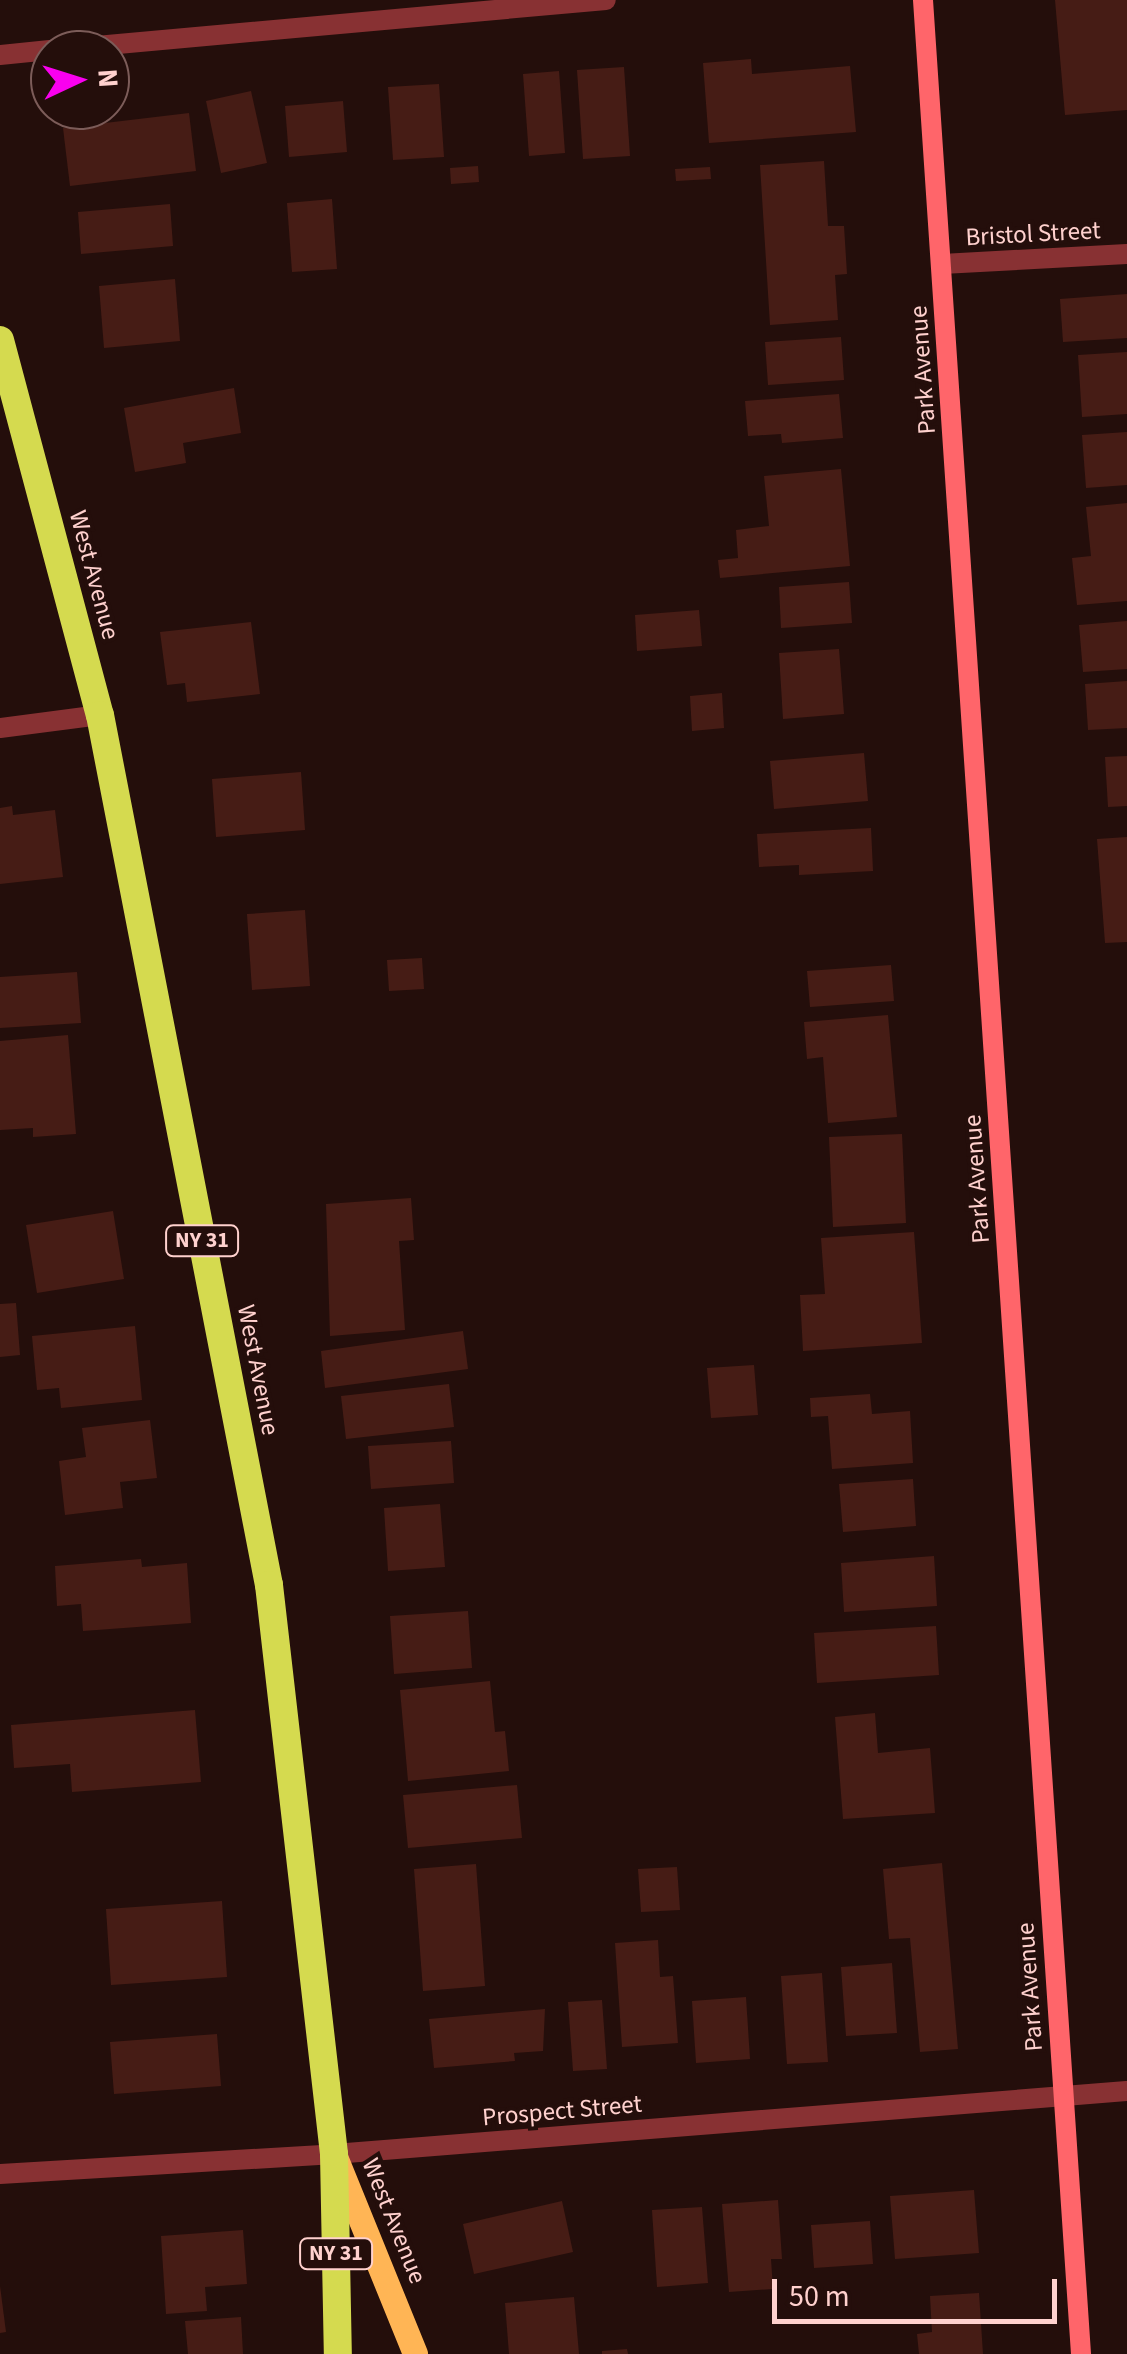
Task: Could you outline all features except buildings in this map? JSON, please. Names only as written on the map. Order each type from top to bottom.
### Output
[{"type":"highway","name":"West Avenue","points":[[0,340],[100,715],[269,1585],[334,2154]]},
{"type":"highway","name":"NY 31","points":[[334,2154],[338,2354]]},
{"type":"main road","name":"Park Avenue","points":[[923,0],[1081,2354]]},
{"type":"main road","name":"West Avenue","points":[[334,2154],[415,2354]]},
{"type":"street","points":[[130,43],[606,0]]},
{"type":"street","points":[[0,55],[30,52]]},
{"type":"street","name":"Bristol Street","points":[[942,264],[1127,254]]},
{"type":"street","points":[[0,728],[100,715]]},
{"type":"street","name":"Prospect Street","points":[[0,2174],[334,2154],[1127,2092]]}]
